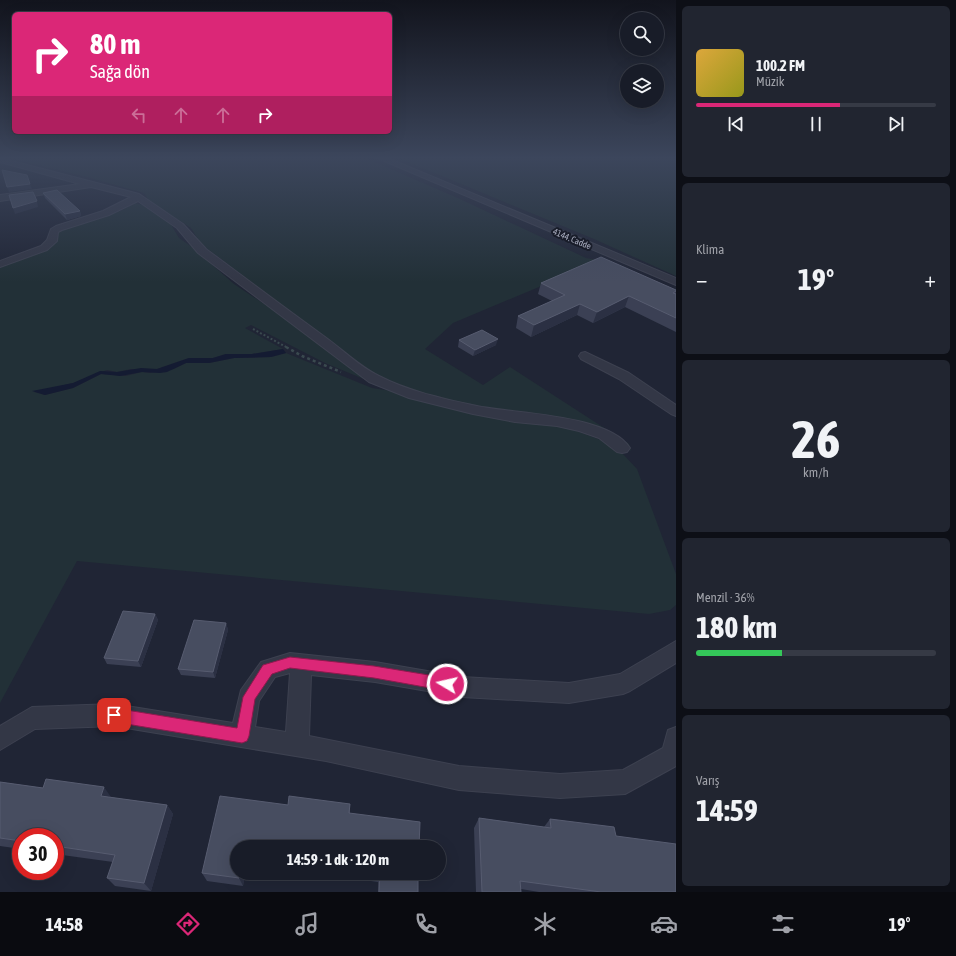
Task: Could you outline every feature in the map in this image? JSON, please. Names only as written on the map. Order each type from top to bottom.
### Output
[{"type":"street","points":[[0,264],[44,248],[52,241],[54,231],[59,228],[116,210],[135,199]]},
{"type":"street","points":[[140,199],[180,226],[202,251],[374,379],[414,395],[474,410],[515,417],[558,421],[583,427],[604,435],[622,448]]},
{"type":"street","name":"4144. Cadde","points":[[478,199],[676,282]]},
{"type":"street","points":[[585,356],[624,376],[676,411]]},
{"type":"street","points":[[242,736],[249,697],[268,670],[290,663],[374,672],[462,687],[569,693],[623,684],[673,654],[676,650]]},
{"type":"street","points":[[297,745],[301,664]]},
{"type":"street","points":[[0,739],[32,718],[114,715],[297,745],[459,778],[560,786],[625,782],[673,755],[676,738]]},
{"type":"path","points":[[253,329],[302,356],[346,374]]},
{"type":"shaded area","points":[[148,199],[459,199],[586,258],[601,261],[453,323],[425,349],[483,385],[510,367],[629,444],[631,451],[608,434],[468,406],[417,392],[371,372],[201,244],[191,228]]},
{"type":"shaded area","points":[[497,199],[676,199],[676,276],[594,239]]},
{"type":"shaded area","points":[[135,203],[143,205],[170,223],[179,238],[192,247],[234,284],[273,310],[371,382],[325,363],[251,325],[245,328],[283,349],[252,354],[226,354],[213,358],[189,358],[157,369],[131,369],[117,372],[107,370],[73,383],[34,392],[45,395],[73,388],[101,374],[126,376],[142,372],[150,373],[174,369],[186,363],[209,363],[234,358],[271,357],[286,353],[372,388],[392,391],[455,410],[539,424],[563,426],[609,443],[621,452],[637,469],[676,574],[676,605],[670,610],[649,614],[77,561],[0,703],[0,267],[37,254],[57,240],[57,233],[66,228],[107,216]]},
{"type":"water","points":[[283,349],[286,353],[271,357],[234,358],[209,363],[186,363],[167,372],[160,373],[142,372],[120,376],[101,374],[73,388],[45,395],[32,391],[73,383],[100,371],[117,372],[141,368],[157,369],[189,358],[213,358],[226,354],[252,354]]},
{"type":"building","points":[[10,199],[36,199],[37,201],[13,208]]},
{"type":"building","points":[[49,199],[66,199],[80,211],[65,214]]},
{"type":"building","points":[[601,257],[676,290],[673,293],[676,294],[676,318],[629,296],[597,312],[580,304],[534,325],[518,316],[565,295],[541,283]]},
{"type":"building","points":[[482,330],[498,339],[475,350],[459,340]]},
{"type":"building","points":[[123,611],[155,614],[138,661],[104,658]]},
{"type":"building","points":[[194,620],[226,623],[213,672],[178,669]]},
{"type":"building","points":[[46,779],[104,787],[101,796],[167,805],[144,883],[107,878],[115,855],[64,847],[64,828],[12,828],[12,840],[0,838],[0,782],[43,788]]},
{"type":"building","points":[[220,796],[288,805],[289,796],[350,804],[349,813],[420,822],[419,840],[230,840],[230,877],[202,873]]},
{"type":"building","points":[[479,818],[551,828],[550,819],[614,827],[616,836],[676,844],[676,892],[601,892],[520,881],[521,892],[482,892]]},
{"type":"building","points":[[380,880],[418,880],[418,892],[379,892]]},
{"type":"route","points":[[114,715],[242,736],[249,697],[268,670],[290,663],[374,672],[447,684]]}]
